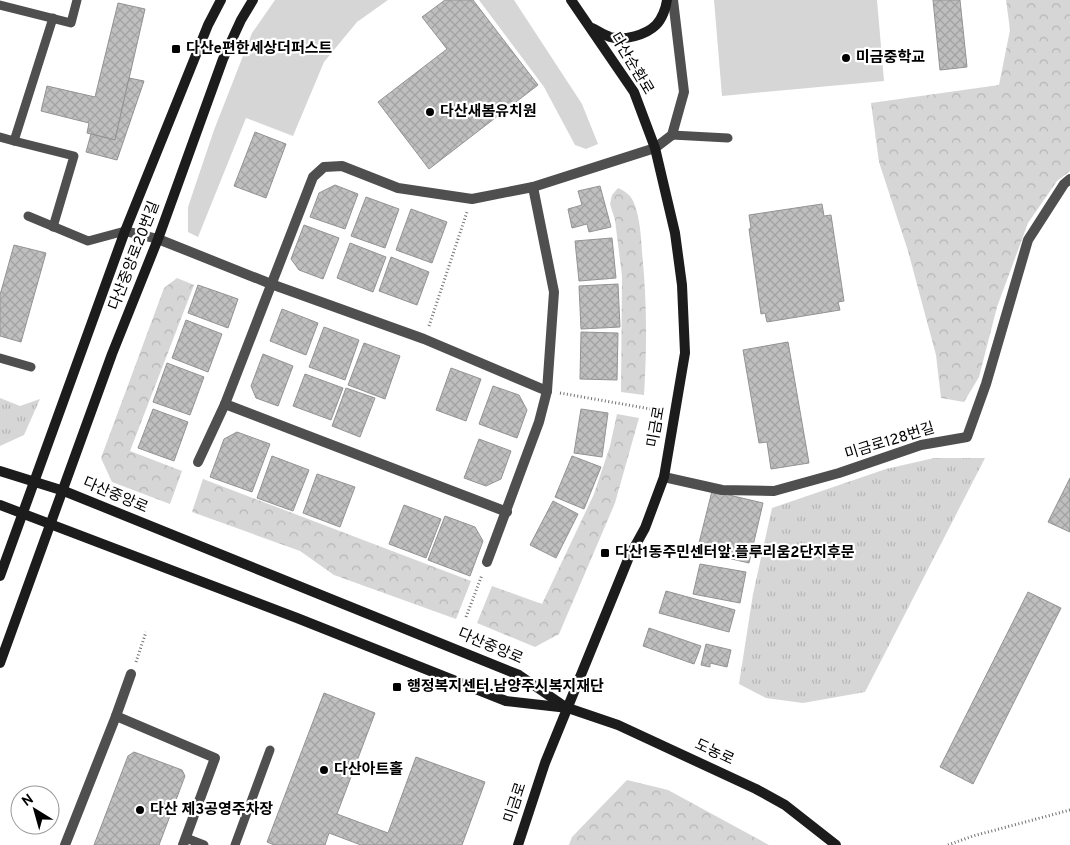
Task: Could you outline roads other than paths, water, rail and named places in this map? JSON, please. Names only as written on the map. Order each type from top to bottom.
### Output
[{"type":"street","name":"다산중앙로20번길","points":[[0,576],[125,231],[208,25],[221,0]]},
{"type":"street","name":"다산중앙로20번길","points":[[0,663],[64,491],[112,354],[158,239],[223,60],[241,20],[253,0]]},
{"type":"street","name":"다산순환로","points":[[571,0],[592,28],[634,92],[655,148]]},
{"type":"street","points":[[592,28],[610,37],[624,38],[640,34],[656,26],[666,8],[667,0]]},
{"type":"street","points":[[198,462],[225,404],[313,177],[324,167],[342,166],[398,188],[472,199],[533,187],[655,148],[672,135],[684,92],[673,0]]},
{"type":"street","name":"미금로","points":[[518,845],[545,763],[629,557],[645,528],[664,477],[685,353],[682,285],[675,233],[655,148]]},
{"type":"street","name":"미금로128번길","points":[[664,477],[722,490],[774,491],[839,473],[921,445],[967,437],[986,384],[1028,240],[1064,184],[1070,180]]},
{"type":"street","points":[[487,562],[539,422],[547,391],[554,292],[533,187]]},
{"type":"street","points":[[125,231],[158,239],[271,284],[424,339],[547,391]]},
{"type":"street","points":[[225,404],[507,512]]},
{"type":"street","name":"다산중앙로","points":[[0,471],[64,491],[519,675],[568,708]]},
{"type":"street","points":[[0,505],[297,618],[506,701],[568,708]]},
{"type":"street","points":[[65,845],[131,674]]},
{"type":"street","name":"도농로","points":[[568,708],[618,725],[756,789],[785,805],[836,845]]},
{"type":"street","points":[[116,716],[215,758],[185,842]]},
{"type":"lane","points":[[0,4],[72,23],[77,0]]},
{"type":"lane","points":[[14,141],[53,18]]},
{"type":"lane","points":[[672,135],[728,138]]},
{"type":"lane","points":[[0,137],[74,156],[53,227]]},
{"type":"lane","points":[[28,216],[88,241],[125,231]]},
{"type":"lane","points":[[0,358],[31,367]]},
{"type":"lane","points":[[235,845],[270,750]]},
{"type":"lane","points":[[185,842],[204,845]]},
{"type":"place","name":"다산e편한세상더퍼스트","points":[[176,49]]},
{"type":"place","name":"미금중학교","points":[[846,58]]},
{"type":"place","name":"다산새봄유치원","points":[[430,112]]},
{"type":"place","name":"다산1동주민센터앞.플루리움2단지후문","points":[[605,553]]},
{"type":"place","name":"행정복지센터.남양주시복지재단","points":[[397,687]]},
{"type":"place","name":"다산아트홀","points":[[324,770]]},
{"type":"place","name":"다산 제3공영주차장","points":[[140,810]]}]
